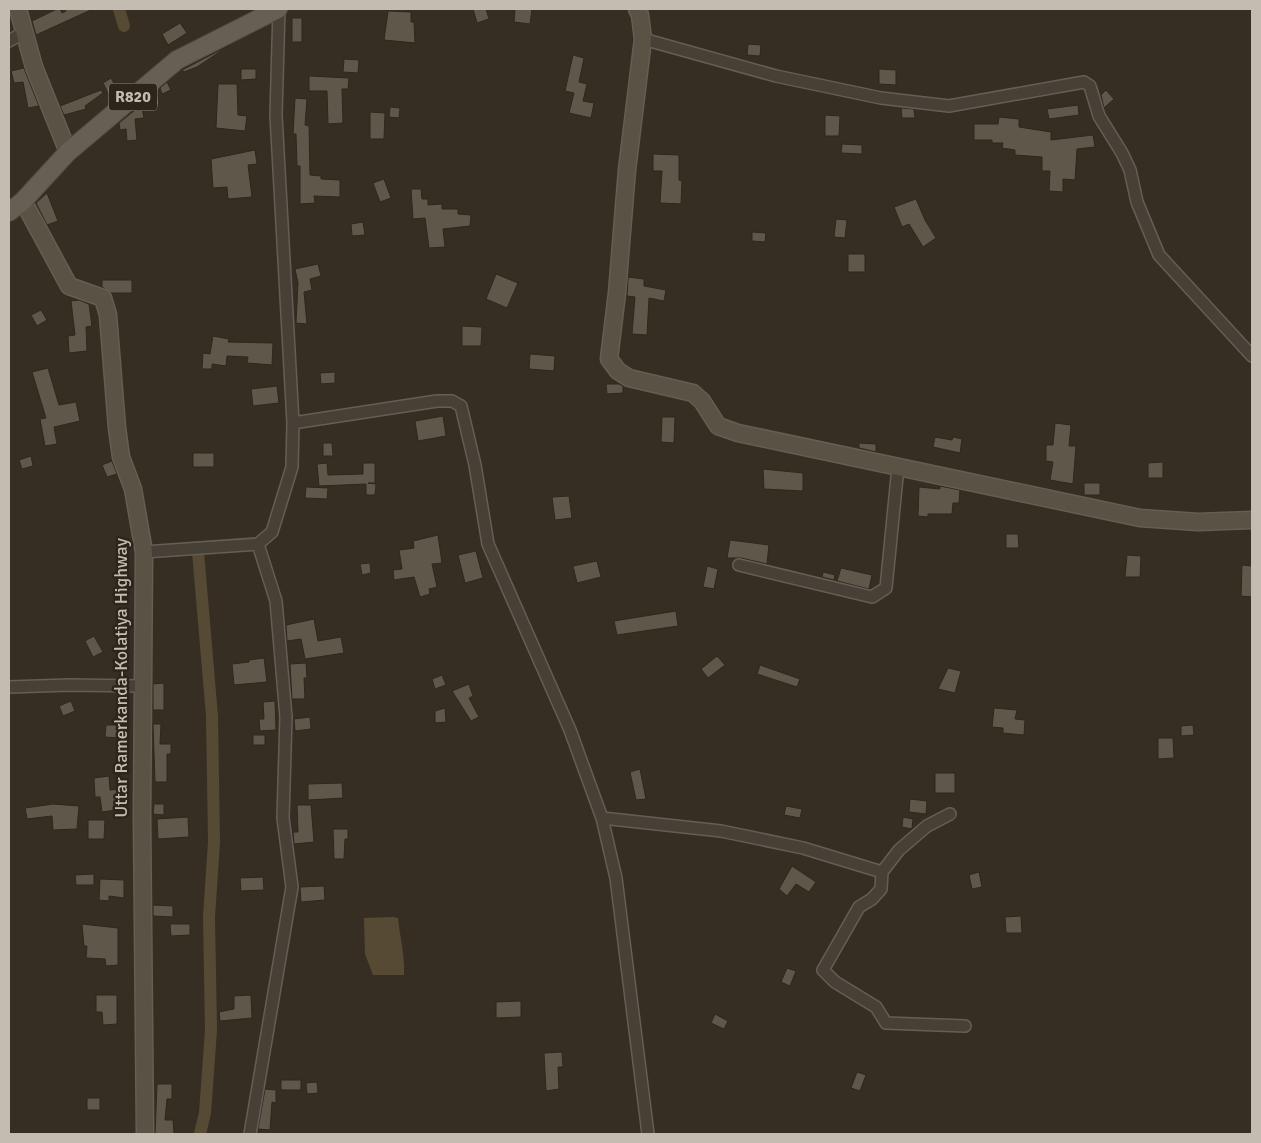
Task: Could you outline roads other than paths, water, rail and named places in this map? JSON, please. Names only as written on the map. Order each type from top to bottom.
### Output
[{"type":"main road","name":"R820","points":[[9,212],[23,201],[68,152],[177,60],[278,9]]},
{"type":"street","points":[[18,9],[26,31],[34,67],[68,152]]},
{"type":"street","points":[[144,552],[258,544],[272,532],[292,467],[293,423],[276,115],[278,9]]},
{"type":"street","points":[[637,9],[640,15],[643,39],[627,170],[617,294],[609,358],[618,371],[629,378],[693,393],[702,401],[718,426],[738,433],[1140,518],[1198,522],[1252,520]]},
{"type":"street","points":[[9,41],[26,31]]},
{"type":"street","points":[[643,39],[776,76],[881,98],[949,106],[1084,82],[1090,86],[1099,116],[1130,170],[1137,202],[1159,255],[1252,356]]},
{"type":"street","name":"Uttar Ramerkanda-Kolatiya Highway","points":[[23,201],[68,286],[103,298],[108,315],[116,428],[121,457],[133,489],[144,552],[142,817],[145,1134]]},
{"type":"street","points":[[293,423],[436,401],[452,401],[461,406],[475,466],[488,544],[570,730],[602,818],[616,878],[648,1134]]},
{"type":"street","points":[[739,566],[872,597],[879,595],[886,588],[898,467]]},
{"type":"street","points":[[250,1134],[292,888],[283,818],[286,717],[276,601],[258,544]]},
{"type":"street","points":[[9,687],[69,685],[143,686]]},
{"type":"street","points":[[950,814],[927,826],[899,850],[882,872],[881,889],[872,899],[859,907],[824,967],[824,973],[876,1007],[886,1023],[965,1026]]},
{"type":"street","points":[[602,818],[721,831],[803,848],[882,872]]},
{"type":"waterway","points":[[119,9],[124,26]]},
{"type":"waterway","points":[[198,552],[212,716],[214,842],[209,917],[211,1030],[205,1113],[200,1134]]}]
